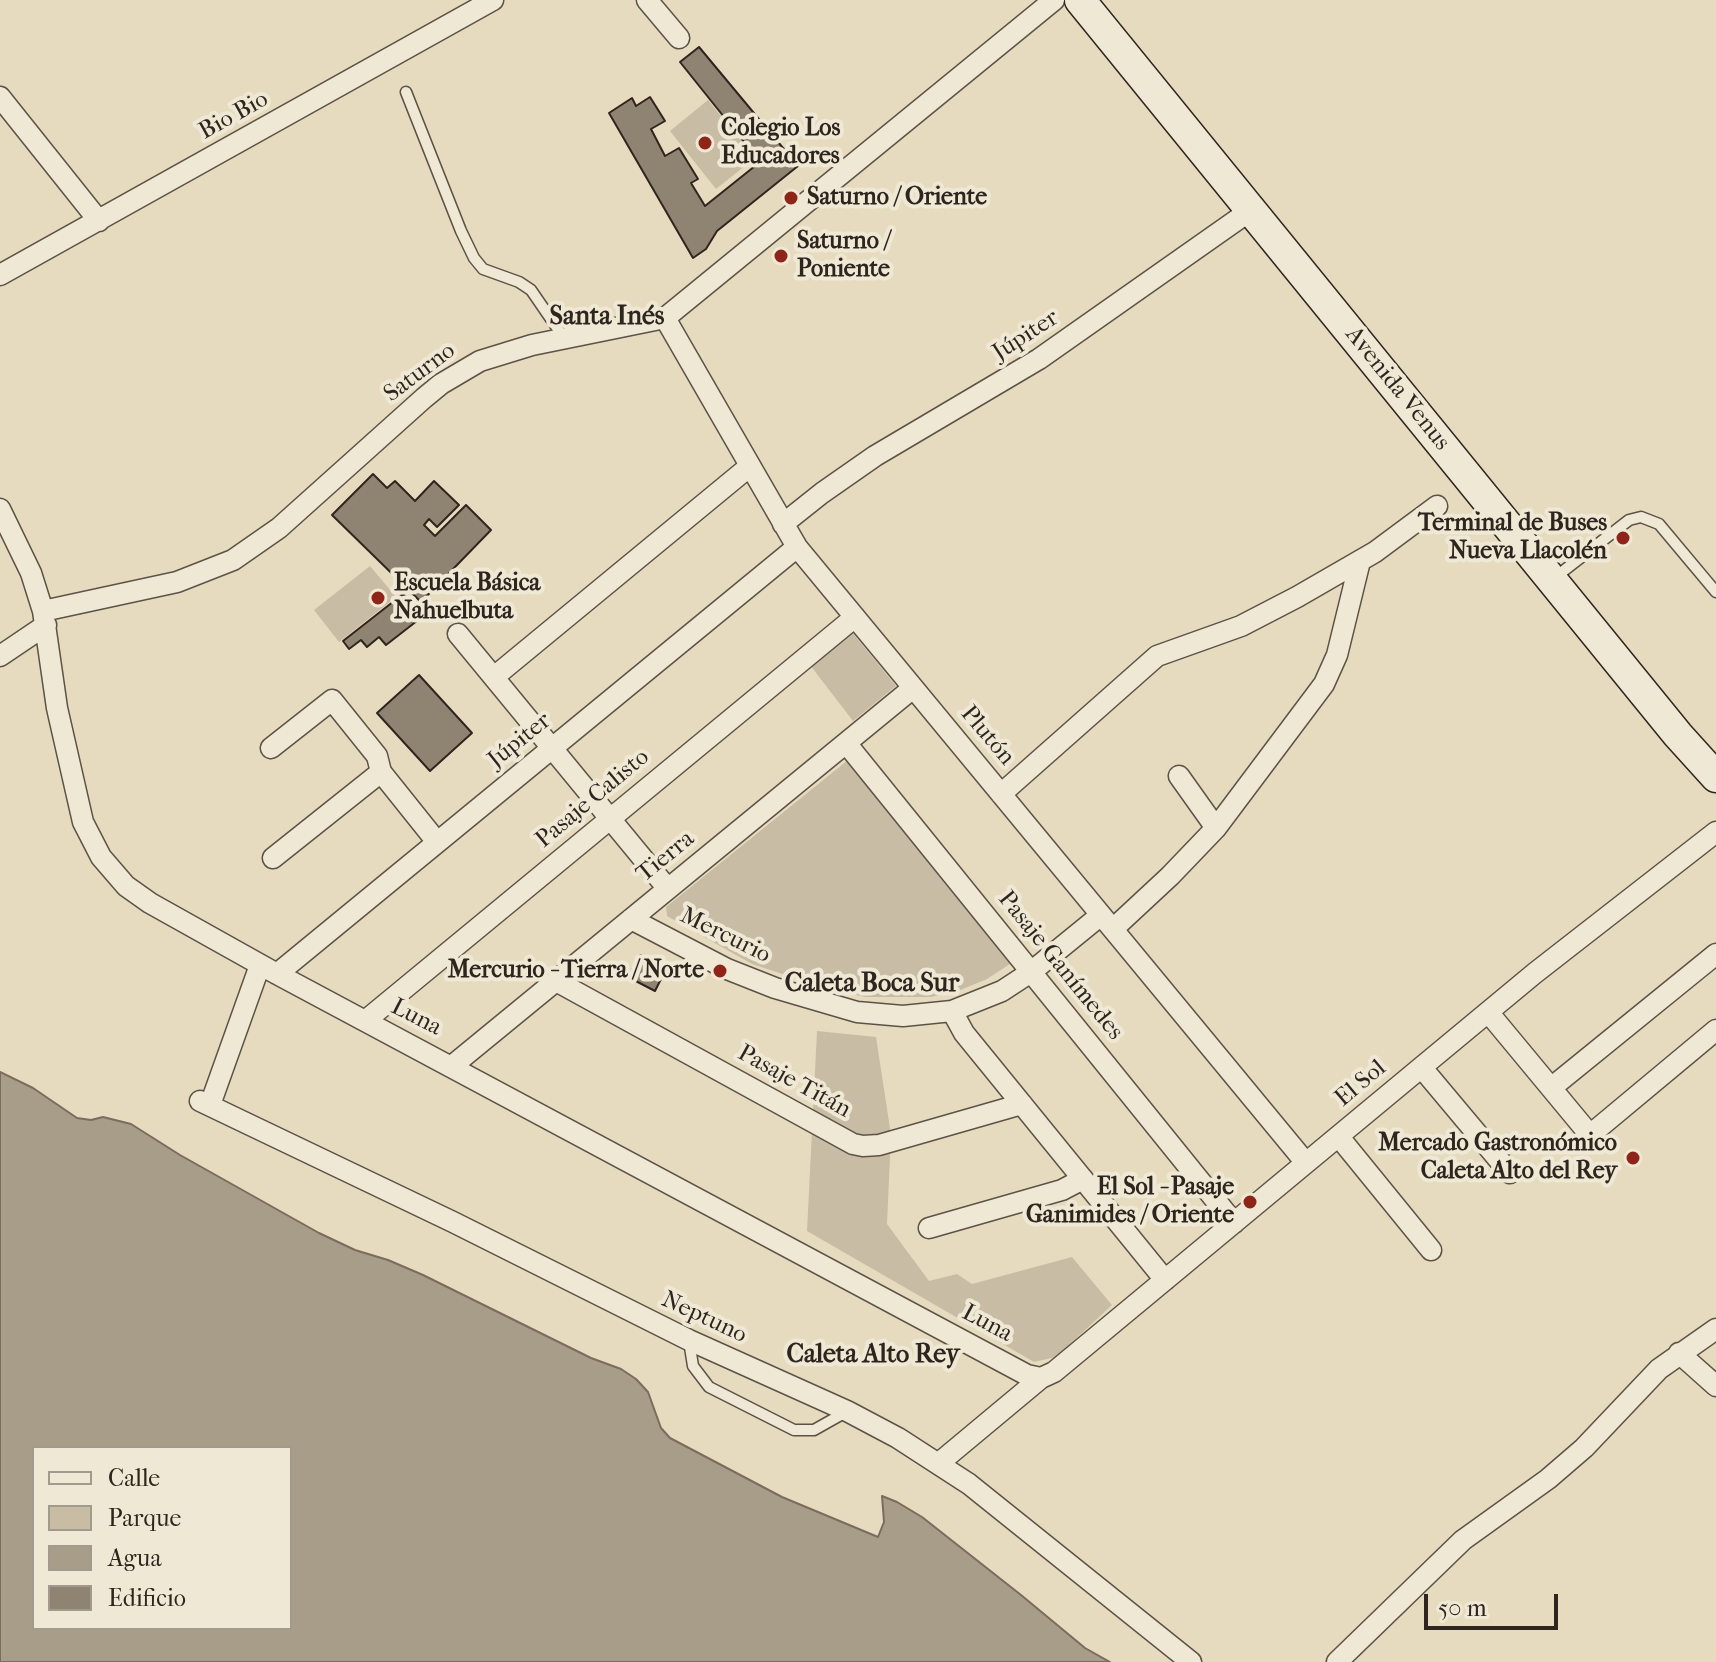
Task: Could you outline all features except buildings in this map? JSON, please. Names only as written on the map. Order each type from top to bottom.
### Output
[{"type":"street","name":"Bio Bio","points":[[0,275],[493,0]]},
{"type":"street","points":[[647,0],[679,38]]},
{"type":"street","name":"Saturno","points":[[0,656],[45,618],[177,582],[233,560],[272,534],[441,384],[460,371],[497,354],[665,318],[1054,0]]},
{"type":"street","name":"Avenida Venus","points":[[1080,0],[1557,576],[1716,760]]},
{"type":"street","name":"Avenida Venus","points":[[1097,0],[1276,215],[1678,735],[1716,777]]},
{"type":"street","points":[[0,97],[99,221]]},
{"type":"street","name":"Júpiter","points":[[783,524],[875,456],[1050,352],[1251,210]]},
{"type":"street","name":"Plutón","points":[[665,318],[797,547],[1306,1163]]},
{"type":"street","points":[[494,677],[750,466]]},
{"type":"street","points":[[1001,794],[1157,656],[1241,626],[1360,561],[1437,506]]},
{"type":"street","name":"Luna","points":[[0,509],[31,573],[45,618],[57,708],[83,822],[94,846],[113,873],[137,895],[268,970],[1027,1375],[1041,1378]]},
{"type":"street","name":"Júpiter","points":[[268,970],[437,842],[797,547]]},
{"type":"street","name":"Mercurio","points":[[631,919],[727,969],[805,998],[880,1015],[915,1016],[952,1011],[986,999],[1107,922],[1170,876],[1216,828],[1330,673],[1360,561]]},
{"type":"street","name":"Pasaje Calisto","points":[[365,1021],[855,617]]},
{"type":"street","points":[[458,634],[668,889]]},
{"type":"street","name":"Tierra","points":[[452,1066],[913,688]]},
{"type":"street","points":[[271,748],[332,700],[379,760],[381,772],[437,842]]},
{"type":"street","name":"Pasaje Ganímedes","points":[[846,743],[1234,1223]]},
{"type":"street","points":[[273,858],[381,772]]},
{"type":"street","points":[[1179,776],[1216,828]]},
{"type":"street","name":"El Sol","points":[[939,1463],[1041,1378],[1054,1372],[1488,1012],[1716,832]]},
{"type":"street","points":[[1551,1088],[1716,954]]},
{"type":"street","name":"Neptuno","points":[[268,970],[205,1103],[689,1340],[847,1411],[939,1463],[1191,1662]]},
{"type":"street","name":"Pasaje Titán","points":[[556,981],[853,1144],[879,1145],[1022,1104]]},
{"type":"street","points":[[952,1011],[964,1033],[1165,1280]]},
{"type":"street","points":[[1488,1012],[1590,1135],[1716,1030]]},
{"type":"street","points":[[1422,1068],[1510,1173]]},
{"type":"street","points":[[1339,1137],[1431,1250]]},
{"type":"street","points":[[929,1228],[1062,1190],[1083,1179]]},
{"type":"street","points":[[1337,1662],[1463,1540],[1568,1462],[1659,1369],[1716,1329]]},
{"type":"street","points":[[1679,1353],[1716,1386]]},
{"type":"lane","points":[[406,92],[474,258],[483,269],[519,282],[531,290],[564,338]]},
{"type":"lane","points":[[1557,576],[1629,520],[1647,518],[1666,532],[1716,592]]},
{"type":"lane","points":[[689,1340],[693,1366],[709,1387],[794,1430],[814,1430],[847,1411]]},
{"type":"green space","points":[[708,100],[755,158],[716,189],[670,131]]},
{"type":"green space","points":[[370,566],[396,597],[339,642],[314,610]]},
{"type":"green space","points":[[851,631],[896,686],[853,721],[810,665]]},
{"type":"green space","points":[[848,760],[1013,962],[987,979],[958,991],[931,997],[866,997],[834,991],[752,964],[667,916],[666,907]]},
{"type":"green space","points":[[817,1031],[876,1037],[891,1135],[887,1224],[929,1281],[957,1274],[972,1284],[1072,1257],[1112,1305],[1056,1357],[1034,1362],[807,1231]]},
{"type":"water","points":[[0,1072],[33,1088],[77,1118],[91,1120],[103,1117],[131,1124],[319,1233],[423,1275],[591,1358],[621,1369],[648,1392],[661,1428],[670,1438],[782,1497],[878,1537],[884,1522],[882,1496],[897,1502],[922,1517],[1085,1648],[1110,1662],[0,1662]]},
{"type":"place","name":"Colegio Los Educadores","points":[[705,143]]},
{"type":"place","name":"Saturno / Oriente","points":[[791,198]]},
{"type":"place","name":"Saturno / Poniente","points":[[781,256]]},
{"type":"place","name":"Terminal de Buses Nueva Llacolén","points":[[1623,538]]},
{"type":"place","name":"Escuela Básica Nahuelbuta","points":[[378,598]]},
{"type":"place","name":"Mercurio - Tierra / Norte","points":[[720,971]]},
{"type":"place","name":"Mercado Gastronómico Caleta Alto del Rey","points":[[1633,1158]]},
{"type":"place","name":"El Sol - Pasaje Ganimides / Oriente","points":[[1250,1202]]},
{"type":"district","name":"Santa Inés","points":[[607,318]]},
{"type":"district","name":"Caleta Boca Sur","points":[[872,985]]},
{"type":"district","name":"Caleta Alto Rey","points":[[873,1356]]}]
